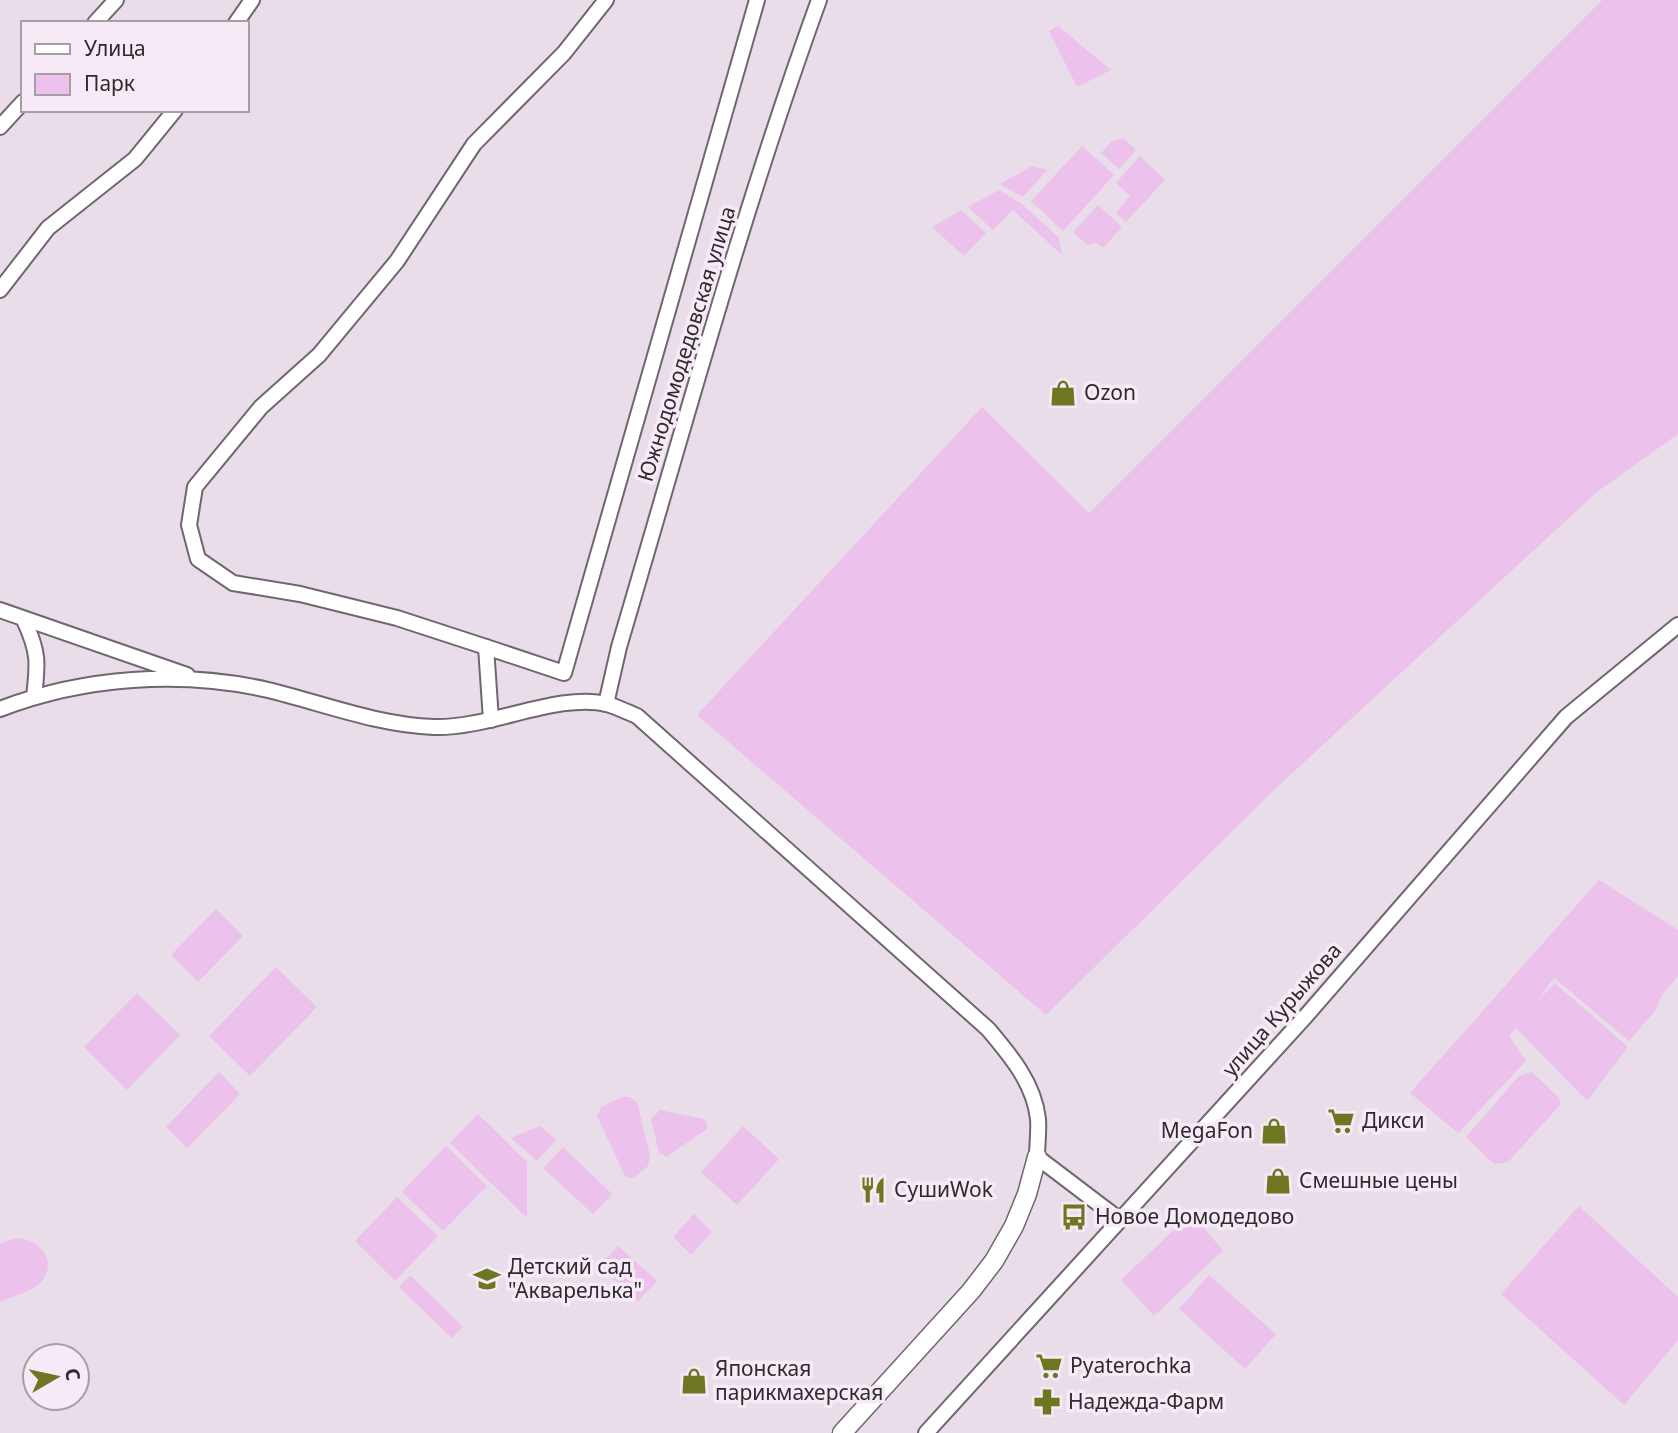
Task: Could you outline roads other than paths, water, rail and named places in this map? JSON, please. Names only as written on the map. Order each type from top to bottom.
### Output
[{"type":"street","points":[[97,21],[116,0]]},
{"type":"street","points":[[237,21],[252,0]]},
{"type":"street","points":[[606,0],[564,53],[474,144],[397,261],[328,344],[261,407],[194,487],[189,525],[198,559],[233,583],[300,594],[397,618],[564,673],[757,0]]},
{"type":"street","name":"Южнодомодедовская улица","points":[[606,704],[623,634],[759,176],[785,93],[819,0]]},
{"type":"street","points":[[0,127],[21,104]]},
{"type":"street","points":[[0,290],[48,229],[135,159],[173,112]]},
{"type":"street","points":[[0,610],[198,679],[265,690],[398,724],[436,727],[491,720],[577,702],[606,704],[637,716],[988,1029],[1011,1056],[1029,1086],[1038,1118],[1037,1157],[1027,1194],[1014,1226],[994,1261],[971,1292],[842,1433]]},
{"type":"street","points":[[24,620],[36,645],[38,666],[34,697]]},
{"type":"street","name":"улица Курыжова","points":[[926,1433],[1305,1017],[1566,717],[1678,625]]},
{"type":"street","points":[[486,647],[491,720]]},
{"type":"street","points":[[0,709],[34,697],[95,684],[198,679]]},
{"type":"street","points":[[1037,1157],[1120,1220]]},
{"type":"place","name":"Ozon","points":[[1063,393]]},
{"type":"place","name":"Дикси","points":[[1341,1121]]},
{"type":"place","name":"MegaFon","points":[[1274,1131]]},
{"type":"place","name":"Смешные цены","points":[[1278,1181]]},
{"type":"place","name":"СушиWok","points":[[873,1190]]},
{"type":"place","name":"Новое Домодедово","points":[[1074,1217]]},
{"type":"place","name":"Детский сад \"Акварелька\"","points":[[487,1279]]},
{"type":"place","name":"Pyaterochka","points":[[1049,1366]]},
{"type":"place","name":"Японская парикмахерская","points":[[694,1381]]},
{"type":"place","name":"Надежда-Фарм","points":[[1047,1402]]}]
